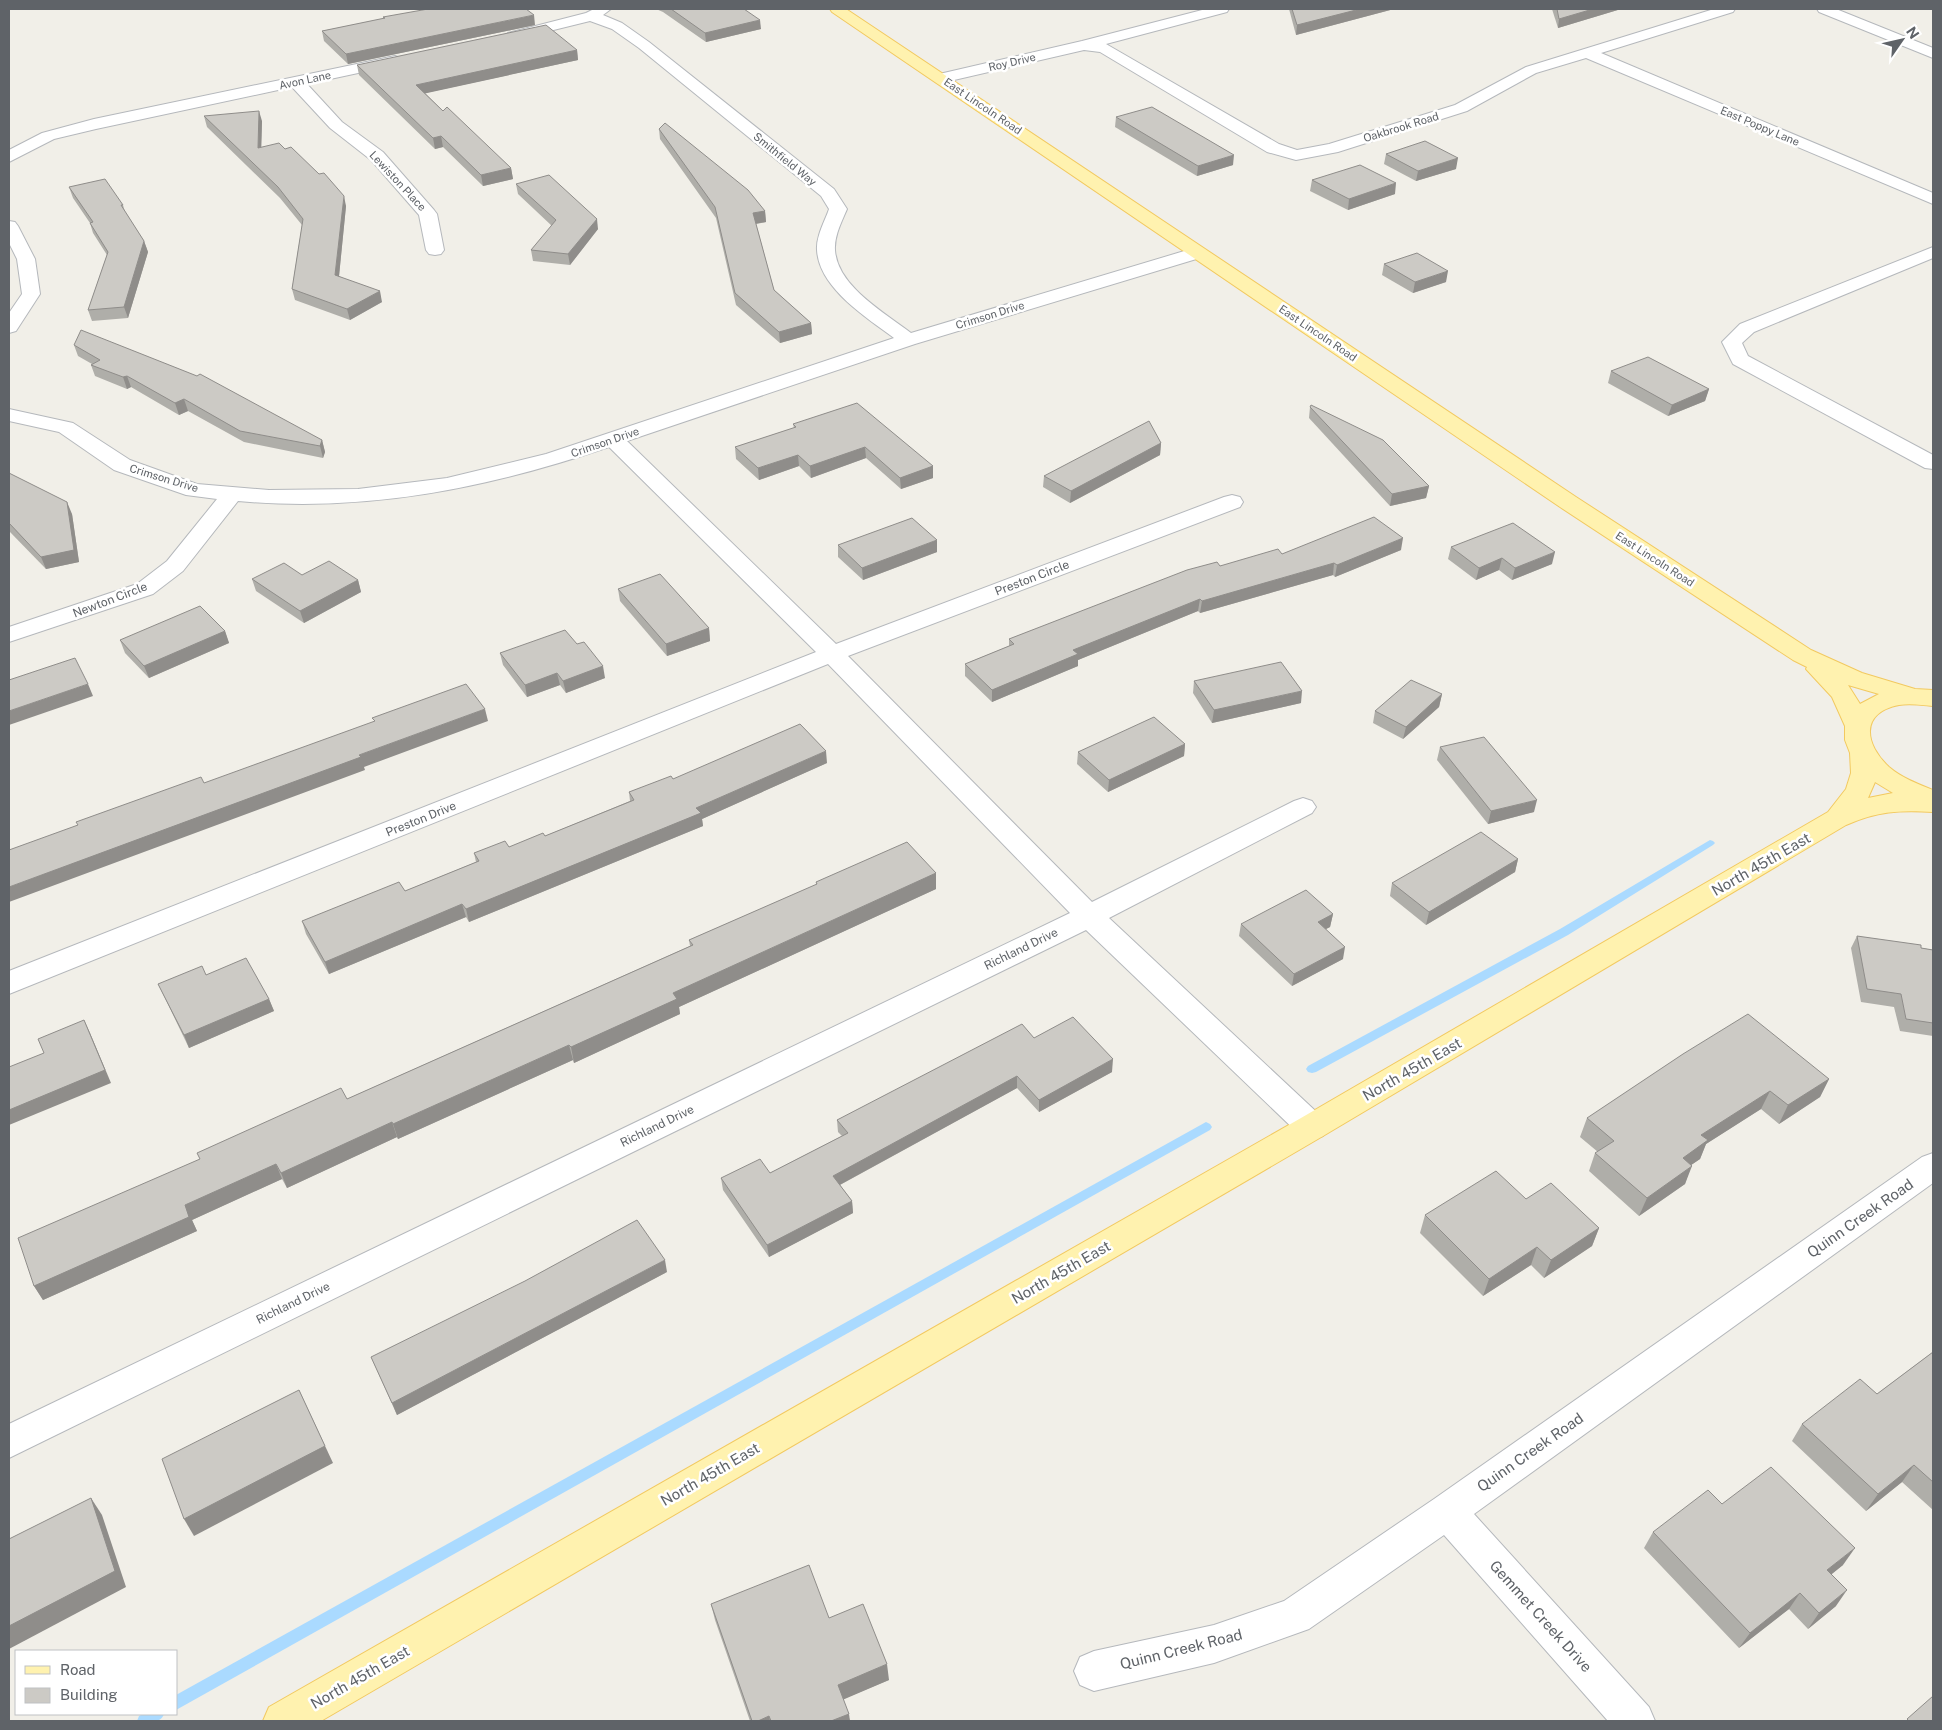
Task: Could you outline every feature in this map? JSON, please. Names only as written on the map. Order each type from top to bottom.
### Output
[{"type":"main road","name":"East Lincoln Road","points":[[836,9],[1560,496],[1802,655],[1853,678],[1922,697]]},
{"type":"main road","name":"East Lincoln Road","points":[[1802,655],[1843,694],[1856,724],[1856,738],[1863,754]]},
{"type":"main road","points":[[1856,724],[1863,713],[1875,704],[1892,699],[1922,697]]},
{"type":"main road","points":[[1863,754],[1878,772],[1901,787],[1933,802]]},
{"type":"main road","name":"North 45th East","points":[[1837,819],[1851,806],[1860,789],[1865,772],[1863,754]]},
{"type":"main road","name":"North 45th East","points":[[283,1721],[1312,1127],[1837,819],[1860,808],[1882,803],[1933,802]]},
{"type":"street","name":"Roy Drive","points":[[941,78],[1084,45],[1222,9]]},
{"type":"street","name":"Oakbrook Road","points":[[1084,45],[1104,48],[1273,148],[1296,154],[1332,148],[1461,108],[1532,70],[1728,9]]},
{"type":"street","points":[[1824,9],[1933,53]]},
{"type":"street","points":[[495,40],[542,30],[598,12]]},
{"type":"street","name":"Smithfield Way","points":[[598,12],[644,45],[828,193],[838,209],[826,250],[832,272],[850,294],[908,340]]},
{"type":"street","name":"East Poppy Lane","points":[[1588,53],[1933,199]]},
{"type":"street","name":"Avon Lane","points":[[9,157],[48,136],[94,124],[409,58]]},
{"type":"street","name":"Lewiston Place","points":[[296,82],[336,125],[377,156],[428,214],[435,250]]},
{"type":"street","points":[[9,226],[26,258],[31,294],[9,327]]},
{"type":"street","points":[[1933,252],[1747,328],[1732,342],[1740,360],[1933,463]]},
{"type":"street","name":"Crimson Drive","points":[[9,416],[66,427],[122,465],[194,490],[269,497],[358,496],[447,485],[553,459],[908,340],[1197,253]]},
{"type":"street","points":[[613,439],[832,654],[1090,916],[1312,1127]]},
{"type":"street","name":"Newton Circle","points":[[9,635],[145,588],[176,566],[234,494]]},
{"type":"street","name":"Preston Circle","points":[[832,654],[1232,502]]},
{"type":"street","name":"Preston Drive","points":[[9,983],[832,654]]},
{"type":"street","name":"Richland Drive","points":[[9,1442],[1090,916],[1303,807]]},
{"type":"street","name":"Quinn Creek Road","points":[[1094,1671],[1214,1644],[1295,1616],[1447,1511],[1933,1166]]},
{"type":"street","name":"Gemmet Creek Drive","points":[[1447,1511],[1635,1721]]},
{"type":"building","points":[[428,9],[526,9],[534,15],[346,54],[322,31],[385,18],[383,17]]},
{"type":"building","points":[[671,9],[744,9],[760,20],[705,33]]},
{"type":"building","points":[[1292,9],[1360,9],[1297,25]]},
{"type":"building","points":[[1557,9],[1593,9],[1559,19]]},
{"type":"building","points":[[546,25],[577,50],[416,85],[443,111],[447,107],[511,168],[481,175],[441,136],[433,138],[357,65]]},
{"type":"building","points":[[1152,107],[1234,155],[1198,166],[1116,117]]},
{"type":"building","points":[[259,111],[258,148],[279,143],[285,149],[291,147],[319,174],[324,173],[344,196],[335,275],[380,291],[347,309],[292,289],[303,219],[278,187],[204,116]]},
{"type":"building","points":[[665,123],[748,190],[765,211],[753,213],[774,290],[811,323],[779,332],[735,293],[715,207],[659,129]]},
{"type":"building","points":[[1425,141],[1458,158],[1418,171],[1386,154]]},
{"type":"building","points":[[1360,165],[1396,183],[1349,199],[1312,180]]},
{"type":"building","points":[[549,175],[597,219],[568,254],[531,250],[556,220],[516,184]]},
{"type":"building","points":[[105,179],[144,241],[124,307],[88,310],[108,252],[90,223],[93,222],[69,187]]},
{"type":"building","points":[[1417,253],[1448,271],[1415,282],[1384,264]]},
{"type":"building","points":[[81,330],[197,376],[200,374],[322,440],[320,446],[240,431],[184,399],[175,403],[127,376],[123,377],[91,365],[100,360],[74,345]]},
{"type":"building","points":[[1648,357],[1709,389],[1672,405],[1611,371]]},
{"type":"building","points":[[857,403],[933,466],[900,478],[865,447],[810,466],[798,455],[758,468],[735,447],[796,427],[793,424]]},
{"type":"building","points":[[1311,405],[1383,440],[1429,486],[1392,494],[1310,407]]},
{"type":"building","points":[[1149,421],[1161,443],[1071,491],[1044,476]]},
{"type":"building","points":[[9,473],[67,502],[74,550],[41,557],[9,523]]},
{"type":"building","points":[[1374,517],[1403,538],[1337,565],[1334,563],[1202,601],[1200,599],[1073,650],[1078,654],[992,690],[965,664],[1014,644],[1009,639],[1187,570],[1217,562],[1220,566],[1278,549],[1282,554]]},
{"type":"building","points":[[912,518],[937,540],[862,568],[838,545]]},
{"type":"building","points":[[1513,523],[1555,552],[1515,568],[1502,558],[1479,568],[1451,547]]},
{"type":"building","points":[[329,561],[358,580],[300,611],[252,579],[284,563],[302,575]]},
{"type":"building","points":[[660,574],[709,628],[666,644],[618,589]]},
{"type":"building","points":[[200,606],[225,631],[144,666],[120,640]]},
{"type":"building","points":[[565,630],[577,644],[584,642],[603,666],[563,681],[557,673],[525,685],[500,653]]},
{"type":"building","points":[[75,658],[88,684],[9,711],[9,680]]},
{"type":"building","points":[[1281,662],[1302,691],[1214,710],[1194,681]]},
{"type":"building","points":[[1411,680],[1442,694],[1406,727],[1375,711]]},
{"type":"building","points":[[466,684],[485,709],[359,755],[361,757],[9,887],[9,850],[78,825],[76,822],[201,777],[204,783],[375,721],[372,718]]},
{"type":"building","points":[[1154,717],[1185,744],[1109,780],[1078,752]]},
{"type":"building","points":[[800,724],[826,751],[696,808],[701,813],[466,909],[462,904],[325,962],[302,921],[399,882],[405,891],[479,861],[474,853],[505,841],[509,847],[543,833],[545,836],[634,800],[629,792],[671,776],[673,779]]},
{"type":"building","points":[[1484,737],[1537,800],[1491,811],[1440,747]]},
{"type":"building","points":[[1481,832],[1518,859],[1429,912],[1392,883]]},
{"type":"building","points":[[907,842],[936,873],[673,993],[677,999],[571,1047],[569,1045],[393,1124],[392,1122],[281,1173],[276,1164],[185,1205],[189,1217],[34,1286],[18,1238],[200,1159],[197,1153],[341,1088],[347,1099],[693,945],[689,940]]},
{"type":"building","points":[[1306,890],[1333,914],[1318,922],[1345,947],[1294,974],[1241,924]]},
{"type":"building","points":[[1857,936],[1921,945],[1921,948],[1933,950],[1933,1023],[1906,1019],[1901,994],[1867,989]]},
{"type":"building","points":[[246,958],[269,999],[184,1035],[158,984],[202,966],[206,975]]},
{"type":"building","points":[[1748,1014],[1829,1079],[1788,1105],[1770,1091],[1701,1135],[1708,1140],[1683,1158],[1692,1166],[1647,1198],[1595,1153],[1614,1141],[1587,1118],[1683,1054]]},
{"type":"building","points":[[1073,1017],[1113,1059],[1039,1100],[1017,1076],[833,1176],[852,1201],[767,1245],[721,1178],[760,1159],[770,1173],[848,1133],[837,1120],[1022,1024],[1034,1038]]},
{"type":"building","points":[[84,1020],[105,1070],[9,1110],[9,1067],[44,1053],[38,1039]]},
{"type":"building","points":[[1496,1171],[1526,1199],[1551,1183],[1599,1228],[1551,1260],[1537,1247],[1489,1279],[1425,1215]]},
{"type":"building","points":[[637,1220],[665,1260],[392,1403],[371,1357],[525,1281]]},
{"type":"building","points":[[1933,1352],[1933,1482],[1914,1465],[1878,1494],[1802,1424],[1860,1379],[1877,1394]]},
{"type":"building","points":[[299,1390],[325,1446],[184,1519],[162,1459]]},
{"type":"building","points":[[1771,1467],[1855,1548],[1827,1570],[1847,1590],[1819,1613],[1800,1593],[1750,1633],[1653,1532],[1708,1490],[1722,1504]]},
{"type":"building","points":[[91,1498],[115,1571],[9,1626],[9,1539]]},
{"type":"building","points":[[809,1565],[829,1618],[863,1604],[887,1664],[838,1685],[849,1714],[831,1721],[771,1721],[769,1716],[758,1721],[752,1721],[711,1604]]},
{"type":"building","points":[[1933,1696],[1933,1721],[1909,1721],[1907,1719]]},
{"type":"waterway","points":[[1312,1069],[1564,932],[1710,843]]},
{"type":"waterway","points":[[178,1702],[1206,1127]]},
{"type":"waterway","points":[[144,1721],[155,1715]]}]
